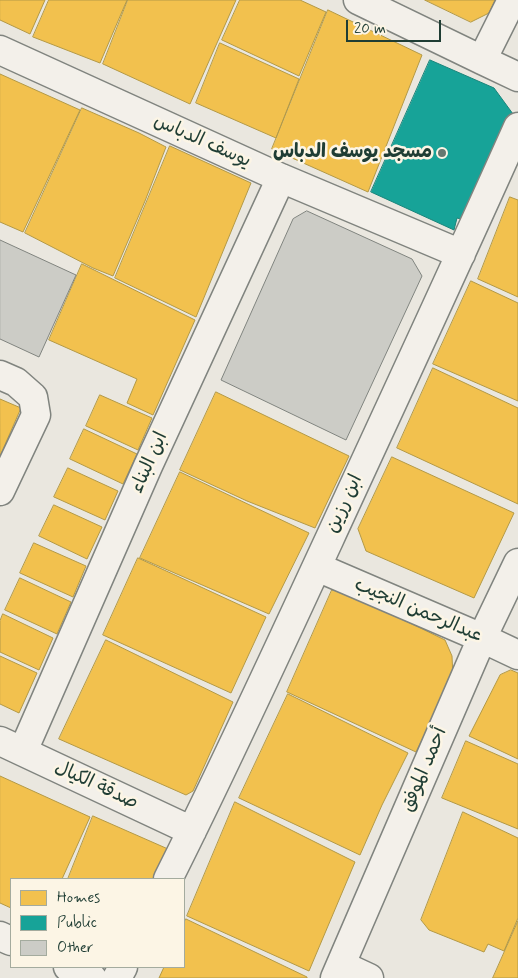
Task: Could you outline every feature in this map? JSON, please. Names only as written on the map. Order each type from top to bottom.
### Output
[{"type":"street","points":[[358,0],[518,77]]},
{"type":"street","points":[[482,60],[512,0]]},
{"type":"street","name":"يوسف الدباس","points":[[0,50],[281,178],[461,254]]},
{"type":"street","points":[[482,60],[518,54]]},
{"type":"street","name":"ابن رزين","points":[[168,878],[317,567],[518,127]]},
{"type":"street","name":"ابن البناء","points":[[12,746],[148,466],[281,178]]},
{"type":"street","points":[[0,375],[16,382],[33,398],[36,415],[0,490]]},
{"type":"street","name":"أحمد الموفق","points":[[338,971],[482,638],[518,562]]},
{"type":"street","name":"عبدالرحمن النجيب","points":[[317,567],[518,655]]},
{"type":"street","name":"صدقة الكيال","points":[[12,746],[192,831]]},
{"type":"street","points":[[70,968],[92,978]]},
{"type":"street","points":[[338,971],[369,978]]},
{"type":"building: Homes","points":[[0,0],[45,0],[30,34],[0,20]]},
{"type":"building: Homes","points":[[49,0],[127,0],[100,63],[33,37]]},
{"type":"building: Homes","points":[[128,0],[236,0],[190,104],[103,64]]},
{"type":"building: Homes","points":[[240,0],[300,0],[326,12],[299,76],[222,40]]},
{"type":"building: Homes","points":[[425,0],[495,0],[489,13],[471,22]]},
{"type":"building: Homes","points":[[328,10],[422,55],[368,192],[272,149]]},
{"type":"building: Homes","points":[[220,43],[299,79],[276,138],[196,103]]},
{"type":"building: Homes","points":[[0,74],[80,110],[23,232],[0,222]]},
{"type":"building: Homes","points":[[82,108],[166,147],[113,276],[93,268],[25,233]]},
{"type":"building: Homes","points":[[170,146],[251,183],[196,317],[115,278]]},
{"type":"building: Homes","points":[[510,197],[518,200],[518,297],[478,279]]},
{"type":"building: Homes","points":[[82,264],[195,320],[153,415],[127,403],[137,379],[49,340]]},
{"type":"building: Homes","points":[[471,281],[518,303],[518,401],[433,364]]},
{"type":"building: Homes","points":[[433,368],[518,408],[518,504],[397,448]]},
{"type":"building: Homes","points":[[216,392],[349,456],[315,528],[247,501],[180,470]]},
{"type":"building: Homes","points":[[100,395],[152,418],[138,450],[86,426]]},
{"type":"building: Homes","points":[[0,399],[21,408],[0,456]]},
{"type":"building: Homes","points":[[84,429],[137,454],[123,484],[70,459]]},
{"type":"building: Homes","points":[[392,457],[514,513],[474,598],[366,551],[358,529]]},
{"type":"building: Homes","points":[[68,468],[118,491],[105,520],[54,497]]},
{"type":"building: Homes","points":[[180,472],[309,533],[269,614],[140,558]]},
{"type":"building: Homes","points":[[54,505],[102,527],[87,559],[39,536]]},
{"type":"building: Homes","points":[[34,543],[86,566],[73,597],[20,573]]},
{"type":"building: Homes","points":[[138,558],[266,617],[231,693],[103,635]]},
{"type":"building: Homes","points":[[20,578],[71,602],[57,634],[5,610]]},
{"type":"building: Homes","points":[[332,590],[342,590],[445,640],[452,656],[453,678],[416,752],[287,692]]},
{"type":"building: Homes","points":[[3,614],[53,638],[39,670],[0,652],[0,621]]},
{"type":"building: Homes","points":[[106,640],[233,702],[193,791],[186,795],[59,739]]},
{"type":"building: Homes","points":[[0,656],[37,673],[19,713],[0,704]]},
{"type":"building: Homes","points":[[511,670],[518,673],[518,759],[469,736],[500,675]]},
{"type":"building: Homes","points":[[288,694],[408,753],[360,855],[239,798]]},
{"type":"building: Homes","points":[[466,741],[518,764],[518,829],[442,798]]},
{"type":"building: Homes","points":[[0,776],[90,817],[62,878],[10,878],[10,908],[0,903]]},
{"type":"building: Homes","points":[[235,802],[355,862],[309,971],[187,916]]},
{"type":"building: Homes","points":[[463,812],[518,838],[518,918],[504,951],[488,944],[484,952],[429,930],[421,920]]},
{"type":"building: Homes","points":[[93,816],[168,849],[154,878],[68,878]]},
{"type":"building: Homes","points":[[186,919],[307,978],[159,978],[164,968],[185,968]]},
{"type":"building: Homes","points":[[518,921],[518,978],[493,978]]},
{"type":"building: Public","name":"مسجد يوسف الدباس","points":[[430,60],[494,88],[513,114],[468,221],[457,218],[454,230],[371,192]]},
{"type":"building: Other","points":[[307,211],[412,259],[422,276],[346,440],[221,380],[293,219]]},
{"type":"building: Other","points":[[0,240],[76,275],[39,357],[0,339]]},
{"type":"place","name":"مسجد يوسف الدباس","points":[[442,153]]}]
